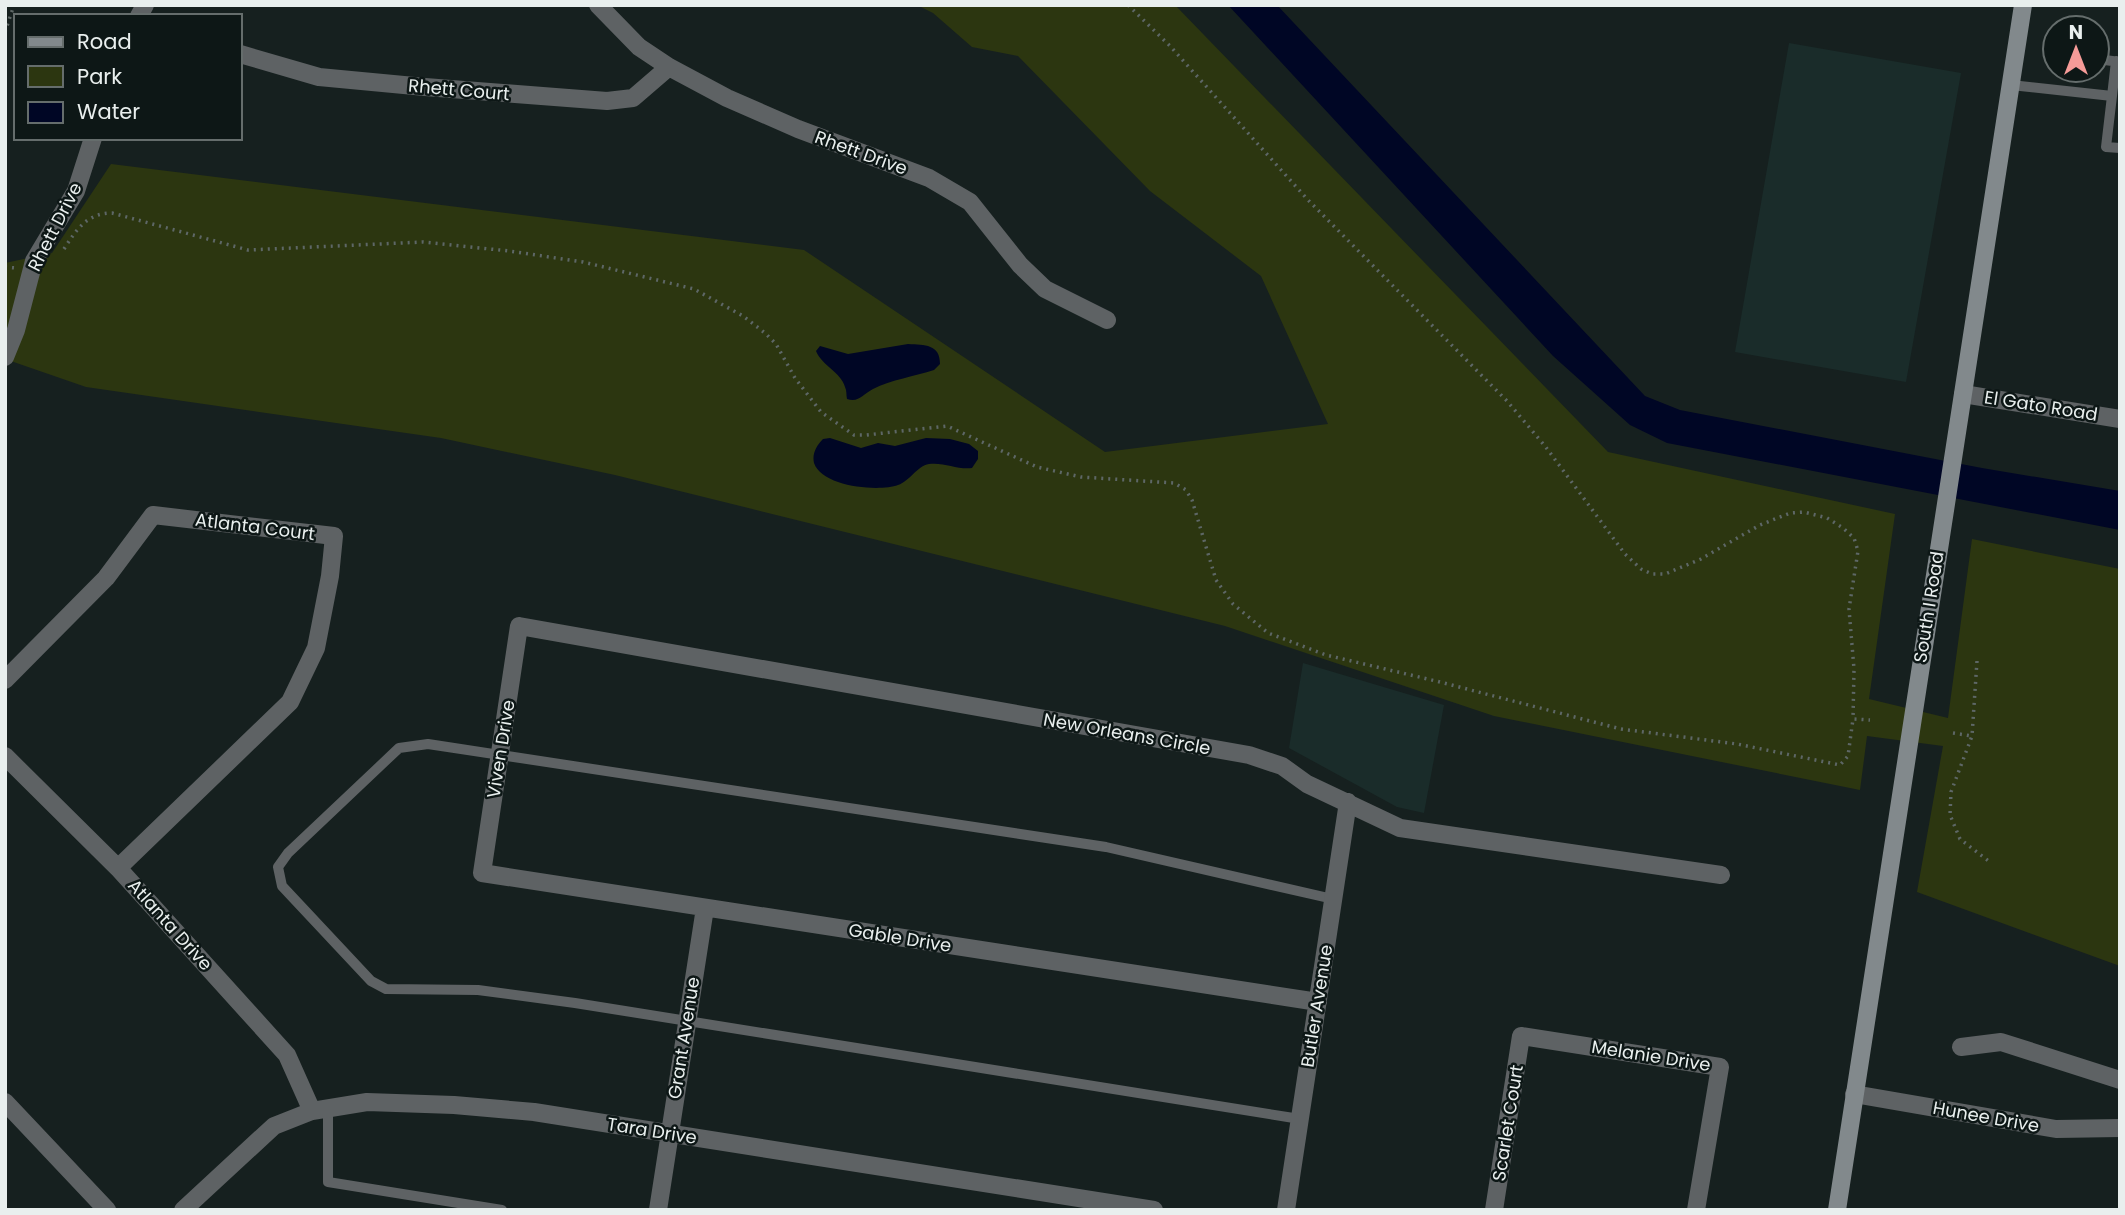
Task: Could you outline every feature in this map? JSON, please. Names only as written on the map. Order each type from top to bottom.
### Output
[{"type":"main road","name":"South I Road","points":[[1837,1210],[2024,5]]},
{"type":"street","name":"Rhett Drive","points":[[598,5],[639,47],[669,67],[727,98],[798,129],[929,178],[970,202],[1020,265],[1045,289],[1107,320]]},
{"type":"street","name":"Rhett Court","points":[[242,55],[319,77],[425,88],[607,101],[633,98],[669,67]]},
{"type":"street","name":"Rhett Drive","points":[[5,357],[16,330],[34,261],[76,191],[92,140]]},
{"type":"street","name":"El Gato Road","points":[[1963,394],[2120,419]]},
{"type":"street","name":"Atlanta Court","points":[[5,680],[106,578],[153,515],[334,536],[330,576],[316,648],[290,702],[118,868]]},
{"type":"street","name":"Viven Drive","points":[[482,873],[519,626]]},
{"type":"street","name":"New Orleans Circle","points":[[519,626],[1249,755],[1282,766],[1307,783],[1401,828],[1721,875]]},
{"type":"street","name":"Atlanta Drive","points":[[5,756],[118,868],[288,1055],[320,1109]]},
{"type":"street","name":"Butler Avenue","points":[[1286,1210],[1348,802]]},
{"type":"street","name":"Gable Drive","points":[[482,873],[1318,1002]]},
{"type":"street","name":"Grant Avenue","points":[[658,1210],[705,908]]},
{"type":"street","name":"Scarlet Court","points":[[1494,1210],[1521,1036]]},
{"type":"street","name":"Melanie Drive","points":[[1521,1036],[1720,1067],[1696,1210]]},
{"type":"street","points":[[1961,1047],[2001,1042],[2120,1080]]},
{"type":"street","name":"Hunee Drive","points":[[1854,1094],[2056,1129],[2120,1128]]},
{"type":"street","name":"Tara Drive","points":[[183,1210],[274,1126],[320,1109],[367,1101],[534,1112],[1154,1210]]},
{"type":"street","points":[[5,1102],[107,1210]]},
{"type":"lane","points":[[2118,62],[2106,147],[2120,148]]},
{"type":"lane","points":[[2011,85],[2112,96]]},
{"type":"lane","points":[[1300,1119],[686,1023],[575,1003],[478,990],[386,989],[371,981],[282,886],[278,867],[288,853],[399,748],[428,744],[1106,847],[1333,899]]},
{"type":"lane","points":[[320,1109],[328,1182],[502,1210]]},
{"type":"path","points":[[5,32],[14,5]]},
{"type":"path","points":[[63,251],[77,228],[90,218],[111,214],[248,250],[435,243],[583,262],[694,289],[743,316],[771,338],[794,378],[821,412],[854,435],[947,426],[1037,467],[1081,477],[1174,482],[1186,491],[1192,500],[1216,580],[1233,604],[1268,633],[1326,655],[1621,729],[1737,744],[1840,765],[1848,756],[1853,719],[1854,669],[1849,609],[1858,551],[1854,538],[1827,518],[1804,512],[1790,513],[1760,525],[1701,559],[1665,574],[1652,574],[1641,569],[1625,554],[1545,446],[1507,401],[1308,200],[1170,46],[1128,5]]},
{"type":"path","points":[[5,267],[18,268]]},
{"type":"path","points":[[1977,661],[1972,736],[1951,792],[1950,814],[1960,839],[1990,863]]},
{"type":"path","points":[[1853,719],[1870,720]]},
{"type":"path","points":[[1953,733],[1972,736]]},
{"type":"shaded area","points":[[1789,43],[1961,73],[1906,382],[1735,352]]},
{"type":"shaded area","points":[[1303,663],[1444,705],[1424,813],[1397,807],[1289,748]]},
{"type":"green space","points":[[917,5],[1175,5],[1608,452],[1895,514],[1869,699],[1948,718],[1972,539],[2120,569],[2120,966],[1917,892],[1943,746],[1867,736],[1860,790],[1494,716],[1225,626],[615,475],[441,438],[86,387],[5,359],[5,263],[52,253],[111,164],[804,250],[1105,452],[1328,424],[1261,276],[1150,191],[1018,56],[972,47],[933,13]]},
{"type":"water","points":[[1228,5],[1277,5],[1645,396],[1680,410],[1982,468],[2120,491],[2120,530],[1667,443],[1630,425],[1553,356]]},
{"type":"water","points":[[908,344],[926,345],[934,349],[940,364],[934,370],[880,386],[855,400],[847,399],[843,382],[816,351],[820,346],[848,354]]},
{"type":"water","points":[[830,438],[861,448],[878,443],[895,446],[926,438],[950,439],[969,444],[978,451],[978,459],[972,468],[925,465],[902,483],[889,487],[852,486],[828,478],[814,463],[818,444],[823,439]]}]
